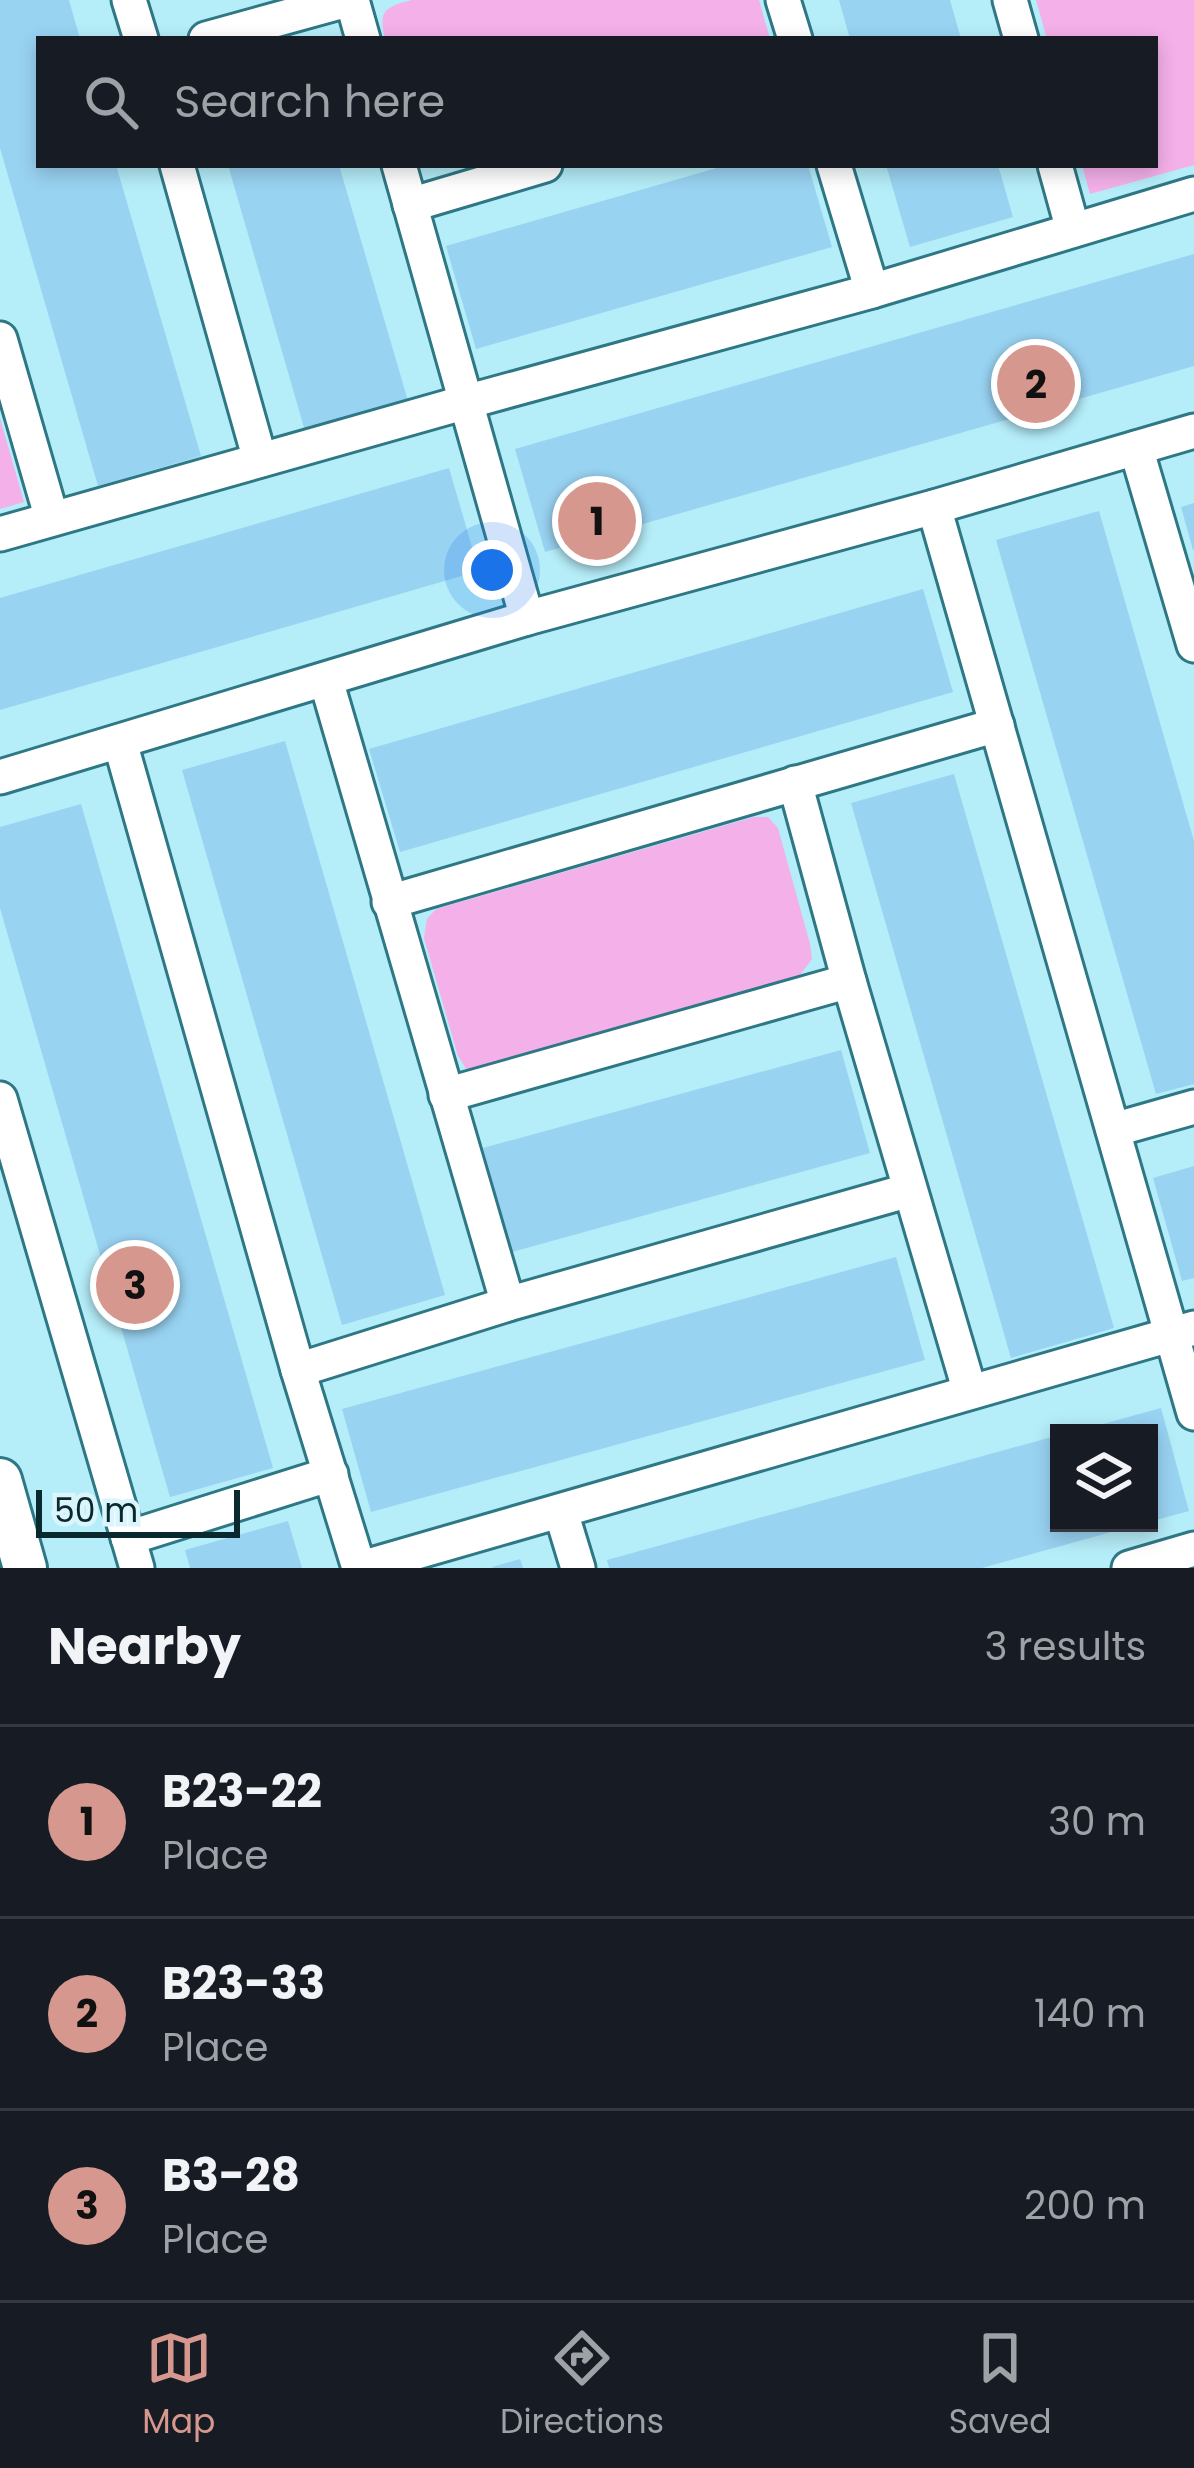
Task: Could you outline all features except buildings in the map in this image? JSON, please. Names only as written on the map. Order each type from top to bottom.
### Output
[{"type":"street","points":[[129,0],[140,36]]},
{"type":"street","points":[[217,36],[350,0],[362,36]]},
{"type":"street","points":[[783,0],[794,36]]},
{"type":"street","points":[[1010,0],[1020,36]]},
{"type":"street","points":[[178,168],[260,460]]},
{"type":"street","points":[[399,168],[527,618]]},
{"type":"street","points":[[410,205],[535,168]]},
{"type":"street","points":[[835,168],[872,291]]},
{"type":"street","points":[[1056,168],[1073,230]]},
{"type":"street","points":[[0,534],[872,291],[1194,194]]},
{"type":"street","points":[[0,339],[52,519]]},
{"type":"street","points":[[0,777],[527,618],[1194,431]]},
{"type":"street","points":[[1136,448],[1194,645]]},
{"type":"street","points":[[934,507],[1113,1130],[1183,1331],[1194,1413]]},
{"type":"street","points":[[326,680],[508,1304]]},
{"type":"street","points":[[389,902],[997,725]]},
{"type":"street","points":[[120,742],[298,1370],[360,1568],[1183,1331]]},
{"type":"street","points":[[795,783],[970,1392]]},
{"type":"street","points":[[446,1095],[849,981]]},
{"type":"street","points":[[0,1099],[132,1553],[331,1474]]},
{"type":"street","points":[[1113,1130],[1194,1107]]},
{"type":"street","points":[[298,1370],[508,1304],[910,1190]]},
{"type":"street","points":[[0,1480],[25,1568]]},
{"type":"street","points":[[561,1512],[578,1568]]},
{"type":"street","points":[[1129,1568],[1194,1549]]},
{"type":"shaded area","points":[[412,0],[759,0],[769,36],[384,36],[383,16],[395,5]]},
{"type":"shaded area","points":[[1036,0],[1194,0],[1194,165],[1090,194],[1083,168],[1158,168],[1158,36],[1046,36]]},
{"type":"shaded area","points":[[0,418],[24,502],[0,509]]},
{"type":"shaded area","points":[[754,817],[768,817],[778,828],[810,944],[812,959],[800,975],[487,1069],[467,1070],[458,1056],[424,938],[427,919],[436,909]]},
{"type":"place","name":"B23-33","points":[[1036,384]]},
{"type":"place","name":"B23-22","points":[[597,521]]},
{"type":"place","name":"B3-28","points":[[135,1285]]}]
